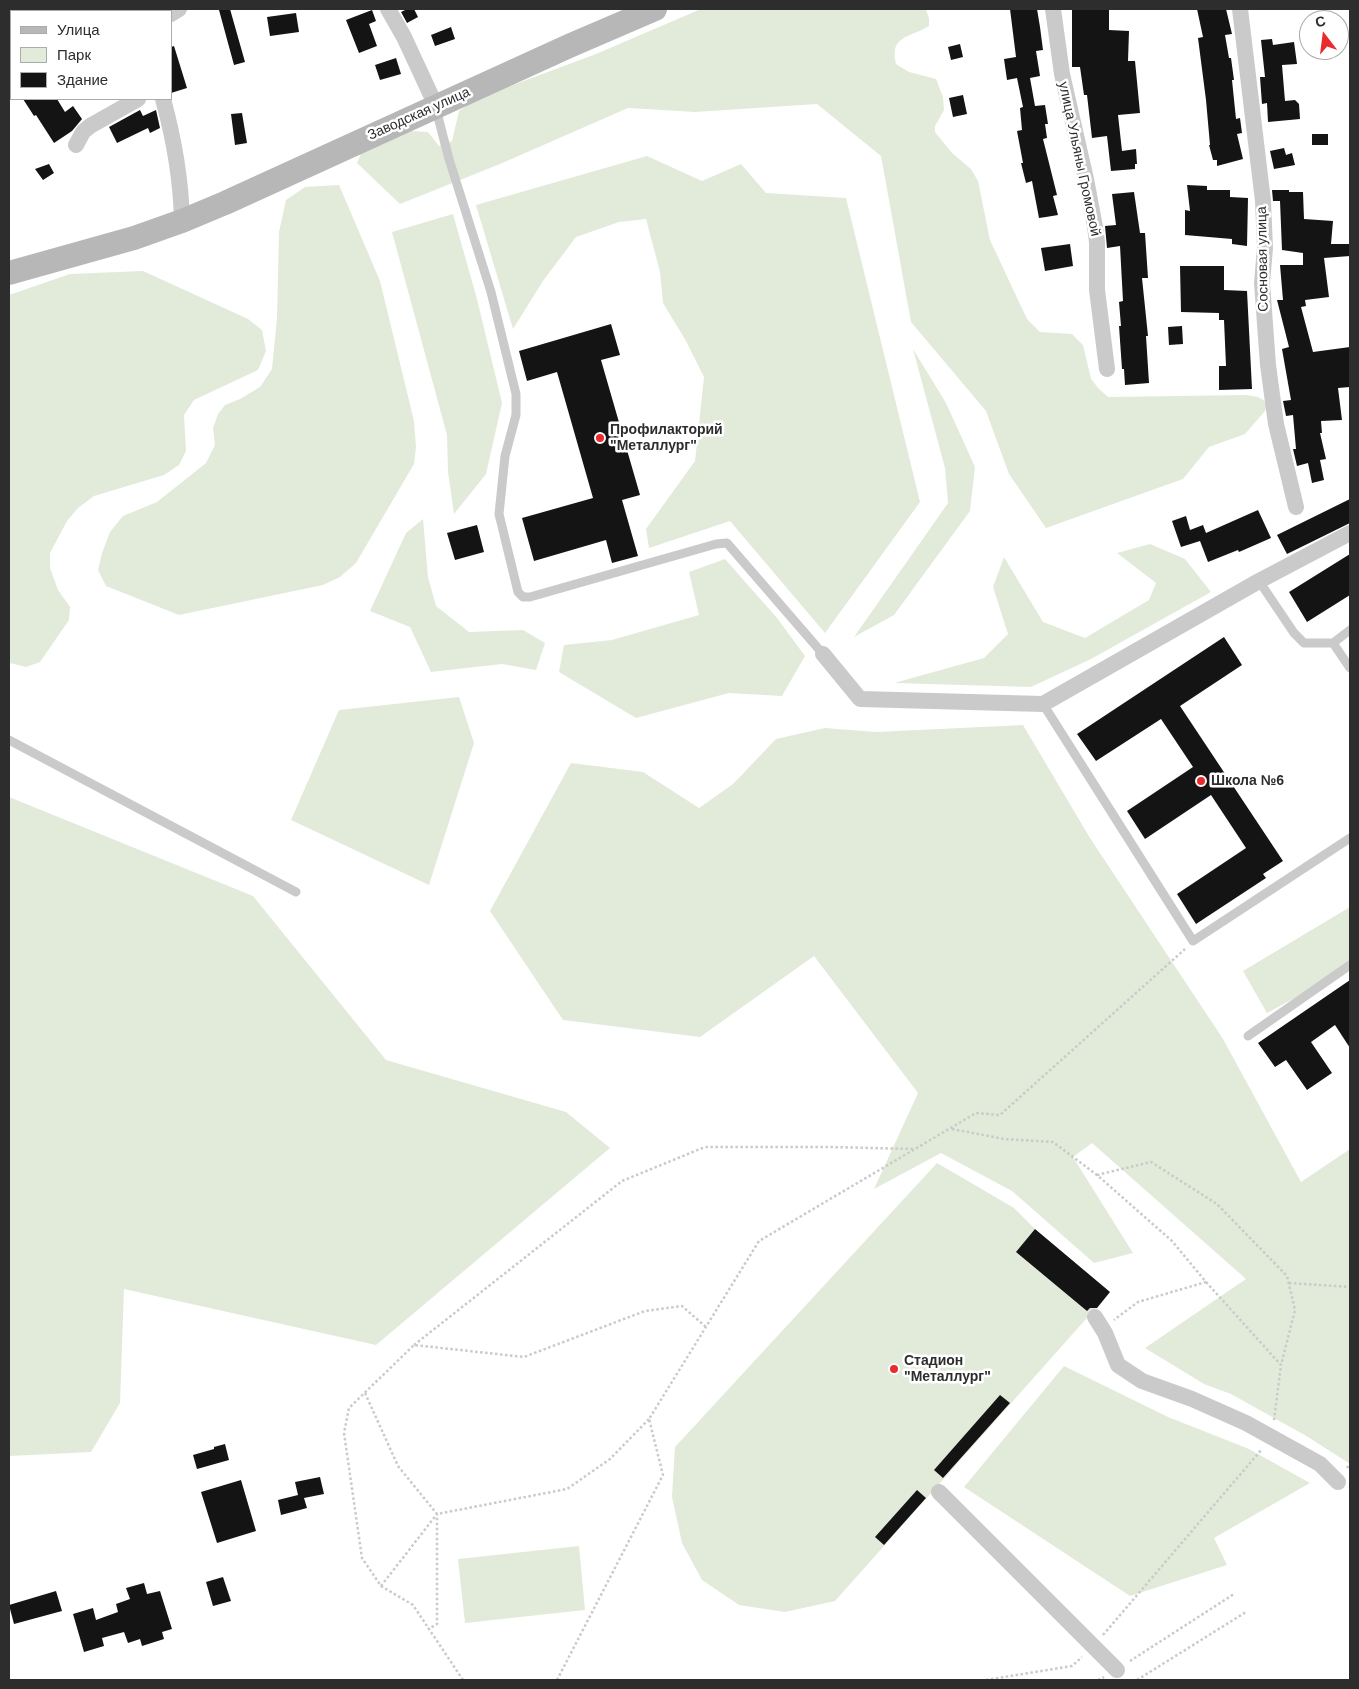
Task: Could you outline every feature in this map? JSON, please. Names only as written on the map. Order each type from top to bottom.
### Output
[{"type":"street","points":[[388,9],[404,37],[436,106]]},
{"type":"street","name":"Заводская улица","points":[[9,273],[99,248],[182,220],[234,199],[436,106],[656,9]]},
{"type":"street","name":"улица Ульяны Громовой","points":[[1054,9],[1062,74],[1086,179],[1097,242],[1097,290],[1107,369]]},
{"type":"street","name":"Сосновая улица","points":[[1240,9],[1263,201],[1265,248],[1262,284],[1268,365],[1276,424],[1296,507]]},
{"type":"street","points":[[76,145],[83,132],[90,126],[136,100]]},
{"type":"street","points":[[163,100],[174,145],[181,195],[182,220]]},
{"type":"street","points":[[823,654],[860,699],[1042,704],[1259,581],[1350,532]]},
{"type":"street","points":[[1099,1323],[1118,1365],[1134,1376],[1142,1381],[1192,1399],[1246,1423],[1320,1464],[1338,1482]]},
{"type":"street","points":[[939,1492],[1116,1670]]},
{"type":"lane","points":[[436,106],[449,159],[491,292],[516,394],[516,415],[505,456],[499,514],[518,592],[523,597],[530,597],[716,544],[727,543],[823,654]]},
{"type":"lane","points":[[1259,581],[1294,633],[1304,643],[1333,643],[1350,630]]},
{"type":"lane","points":[[1333,643],[1350,668]]},
{"type":"lane","points":[[1042,704],[1194,941],[1350,838]]},
{"type":"lane","points":[[9,740],[296,892]]},
{"type":"lane","points":[[1248,1036],[1350,965]]},
{"type":"path","points":[[382,1586],[437,1514],[567,1489],[610,1459],[649,1419],[759,1241],[976,1113],[1000,1115],[1194,941]]},
{"type":"path","points":[[950,1129],[1004,1139],[1053,1142],[1097,1175],[1172,1241],[1206,1282],[1281,1365]]},
{"type":"path","points":[[463,1680],[413,1605],[382,1586],[362,1558],[344,1433],[349,1408],[414,1345],[622,1181],[705,1147],[914,1149]]},
{"type":"path","points":[[986,1680],[1072,1666],[1094,1647],[1272,1438],[1281,1365],[1296,1310],[1287,1276],[1217,1204],[1151,1162],[1097,1175]]},
{"type":"path","points":[[1099,1323],[1138,1302],[1206,1282]]},
{"type":"path","points":[[1289,1283],[1350,1286]]},
{"type":"path","points":[[414,1345],[524,1357],[645,1311],[682,1306],[706,1327]]},
{"type":"path","points":[[365,1393],[398,1466],[437,1514],[437,1624],[428,1629]]},
{"type":"path","points":[[557,1680],[663,1475],[649,1419]]},
{"type":"path","points":[[1116,1670],[1234,1594]]},
{"type":"path","points":[[1137,1680],[1246,1612]]},
{"type":"green space","points":[[701,9],[926,9],[929,26],[898,42],[895,55],[896,64],[909,72],[936,79],[943,97],[944,110],[935,126],[935,132],[952,153],[971,169],[978,181],[990,240],[1027,319],[1040,332],[1072,334],[1083,345],[1091,379],[1108,397],[1246,395],[1258,397],[1265,401],[1267,406],[1265,411],[1245,434],[1209,447],[1183,479],[1046,528],[1009,474],[986,411],[911,322],[881,156],[817,104],[695,112],[628,108],[500,164],[400,204],[357,163],[362,151],[411,131],[428,132],[439,146],[452,141],[459,111],[478,98],[596,54]]},
{"type":"green space","points":[[647,156],[702,181],[741,164],[766,193],[846,198],[920,502],[825,633],[730,521],[649,548],[646,529],[695,461],[704,377],[686,341],[663,303],[660,272],[646,219],[619,222],[576,237],[543,281],[513,329],[476,205]]},
{"type":"green space","points":[[339,185],[380,281],[414,421],[416,447],[414,464],[356,563],[340,577],[323,585],[179,615],[106,586],[98,570],[110,532],[123,516],[157,502],[206,463],[215,445],[213,428],[218,414],[225,405],[240,399],[260,387],[272,369],[277,318],[279,232],[286,200],[305,187]]},
{"type":"green space","points":[[453,214],[477,299],[502,403],[486,474],[454,514],[448,472],[447,435],[392,232]]},
{"type":"green space","points":[[143,271],[248,319],[262,330],[266,351],[258,370],[194,400],[184,415],[186,451],[179,465],[164,475],[94,496],[78,508],[67,521],[50,553],[50,568],[58,590],[70,607],[69,620],[40,662],[26,667],[10,663],[9,295],[70,274]]},
{"type":"green space","points":[[913,349],[946,403],[975,467],[970,511],[894,615],[854,637],[948,503],[945,468]]},
{"type":"green space","points":[[423,519],[428,577],[436,606],[469,632],[523,630],[545,643],[536,670],[502,664],[431,672],[410,627],[370,611],[406,533]]},
{"type":"green space","points":[[1150,544],[1185,559],[1211,592],[1091,659],[1031,687],[894,683],[984,658],[1008,634],[993,587],[1004,557],[1043,622],[1085,638],[1149,600],[1156,583],[1117,553]]},
{"type":"green space","points":[[725,559],[777,618],[805,656],[782,696],[729,693],[636,718],[559,672],[564,645],[612,640],[699,615],[689,572]]},
{"type":"green space","points":[[459,697],[474,743],[429,885],[291,820],[339,710]]},
{"type":"green space","points":[[1023,725],[1090,838],[1223,1039],[1301,1182],[1350,1149],[1350,1463],[1231,1394],[1204,1384],[1145,1348],[1246,1279],[1092,1143],[1073,1157],[1133,1253],[1094,1263],[1012,1191],[941,1153],[874,1189],[918,1093],[814,956],[700,1037],[563,1020],[490,911],[571,763],[643,772],[699,808],[733,784],[776,739],[825,728],[876,732]]},
{"type":"green space","points":[[9,797],[253,896],[386,1060],[566,1112],[610,1148],[376,1345],[124,1289],[120,1403],[91,1452],[9,1456]]},
{"type":"green space","points":[[1350,907],[1350,968],[1267,1013],[1243,971]]},
{"type":"green space","name":"Стадион \"Металлург\"","points":[[937,1163],[1014,1208],[1035,1229],[1110,1292],[835,1601],[785,1612],[739,1605],[702,1580],[682,1543],[672,1497],[675,1447]]},
{"type":"green space","points":[[1064,1366],[1168,1417],[1249,1449],[1310,1483],[1214,1538],[1227,1565],[1130,1596],[964,1487]]},
{"type":"green space","points":[[579,1546],[585,1610],[465,1623],[458,1559]]},
{"type":"building","points":[[230,9],[245,62],[234,65],[219,10]]},
{"type":"building","points":[[407,9],[414,9],[418,17],[407,23],[401,12]]},
{"type":"building","points":[[1010,9],[1037,9],[1043,50],[1036,51],[1040,76],[1030,78],[1035,106],[1045,105],[1048,124],[1045,124],[1047,138],[1043,139],[1057,195],[1053,196],[1058,215],[1039,218],[1032,181],[1026,183],[1021,163],[1023,163],[1017,131],[1022,130],[1020,108],[1023,107],[1017,78],[1007,80],[1004,59],[1016,57]]},
{"type":"building","points":[[1072,9],[1109,9],[1109,30],[1129,31],[1128,61],[1135,61],[1140,113],[1118,115],[1122,151],[1136,149],[1137,164],[1135,164],[1135,169],[1111,171],[1107,136],[1092,138],[1087,95],[1084,95],[1080,67],[1072,67]]},
{"type":"building","points":[[1197,9],[1226,9],[1232,34],[1225,35],[1234,80],[1232,80],[1236,119],[1240,118],[1242,133],[1237,134],[1243,159],[1217,166],[1217,160],[1213,160],[1209,145],[1206,100],[1198,38],[1203,37]]},
{"type":"building","points":[[372,10],[376,21],[369,24],[377,46],[359,53],[346,20]]},
{"type":"building","points":[[296,13],[299,32],[270,36],[267,17]]},
{"type":"building","points":[[451,27],[455,39],[435,46],[431,35]]},
{"type":"building","points":[[1272,39],[1273,45],[1294,42],[1297,64],[1282,65],[1285,101],[1295,100],[1299,104],[1300,119],[1268,122],[1267,103],[1262,104],[1260,77],[1265,77],[1261,40]]},
{"type":"building","points":[[960,44],[963,57],[951,60],[948,47]]},
{"type":"building","points":[[174,46],[187,88],[172,93],[172,47]]},
{"type":"building","points":[[396,58],[401,74],[380,80],[375,65]]},
{"type":"building","points":[[963,95],[967,114],[953,117],[949,98]]},
{"type":"building","points":[[24,100],[58,100],[65,112],[73,106],[82,119],[72,131],[54,143],[36,115],[34,116]]},
{"type":"building","points":[[140,110],[143,116],[156,110],[160,128],[150,133],[148,128],[117,143],[109,127]]},
{"type":"building","points":[[242,113],[247,143],[235,145],[231,114]]},
{"type":"building","points":[[1312,134],[1328,134],[1328,145],[1312,145]]},
{"type":"building","points":[[1284,148],[1286,155],[1292,153],[1295,165],[1274,169],[1270,151]]},
{"type":"building","points":[[49,164],[54,173],[43,180],[35,169]]},
{"type":"building","points":[[1187,185],[1207,186],[1207,190],[1230,190],[1230,197],[1248,198],[1247,246],[1232,244],[1232,239],[1185,235],[1185,210],[1190,211]]},
{"type":"building","points":[[1272,190],[1303,192],[1304,219],[1333,221],[1331,244],[1350,244],[1350,256],[1324,258],[1329,297],[1305,300],[1306,306],[1301,307],[1313,352],[1350,347],[1350,387],[1338,388],[1342,420],[1321,421],[1322,433],[1320,433],[1326,459],[1320,460],[1324,480],[1312,483],[1308,463],[1297,466],[1293,449],[1296,449],[1293,415],[1286,416],[1283,401],[1291,400],[1282,349],[1289,347],[1277,300],[1283,300],[1280,265],[1303,265],[1303,253],[1282,250],[1280,201],[1273,201]]},
{"type":"building","points":[[1134,192],[1140,233],[1145,233],[1148,278],[1142,278],[1148,336],[1146,336],[1149,383],[1125,385],[1119,326],[1121,326],[1119,302],[1123,301],[1120,246],[1107,248],[1105,226],[1116,225],[1112,194]]},
{"type":"building","points":[[1070,244],[1073,266],[1045,271],[1041,248]]},
{"type":"building","points":[[1180,266],[1224,266],[1224,290],[1247,291],[1252,389],[1219,390],[1219,366],[1226,366],[1224,320],[1219,320],[1219,313],[1181,312]]},
{"type":"building","name":"Профилакторий \"Металлург\"","points":[[611,324],[620,355],[601,360],[640,495],[622,500],[638,556],[612,563],[606,540],[534,561],[522,518],[593,498],[557,372],[527,381],[519,351]]},
{"type":"building","points":[[1182,326],[1183,344],[1169,345],[1168,327]]},
{"type":"building","points":[[1350,499],[1350,523],[1287,554],[1277,535]]},
{"type":"building","points":[[1258,510],[1271,538],[1239,552],[1238,550],[1208,562],[1200,541],[1181,547],[1172,521],[1186,516],[1190,530],[1203,525],[1206,533]]},
{"type":"building","points":[[477,525],[484,552],[455,560],[447,533]]},
{"type":"building","points":[[1350,554],[1350,595],[1307,622],[1289,592]]},
{"type":"building","name":"Школа №6","points":[[1224,637],[1242,665],[1180,706],[1283,861],[1263,874],[1266,878],[1196,924],[1177,894],[1246,848],[1211,795],[1145,839],[1127,811],[1193,767],[1161,719],[1096,761],[1077,734]]},
{"type":"building","points":[[1350,980],[1350,1048],[1335,1025],[1311,1042],[1332,1073],[1307,1090],[1286,1060],[1275,1067],[1258,1043]]},
{"type":"building","points":[[1035,1229],[1110,1292],[1097,1308],[1090,1308],[1087,1311],[1016,1252]]},
{"type":"building","points":[[1000,1395],[1010,1403],[943,1478],[934,1470]]},
{"type":"building","points":[[225,1444],[229,1460],[197,1469],[193,1455]]},
{"type":"building","points":[[320,1477],[324,1494],[304,1498],[307,1508],[281,1515],[278,1500],[298,1495],[295,1482]]},
{"type":"building","points":[[241,1480],[256,1531],[217,1543],[201,1492]]},
{"type":"building","points":[[917,1490],[926,1498],[884,1545],[875,1537]]},
{"type":"building","points":[[223,1577],[231,1601],[213,1606],[206,1582]]},
{"type":"building","points":[[144,1583],[147,1594],[160,1591],[172,1629],[162,1632],[164,1639],[142,1646],[140,1639],[128,1643],[124,1632],[102,1638],[104,1646],[84,1652],[73,1614],[93,1608],[96,1620],[118,1612],[116,1604],[130,1599],[126,1588]]},
{"type":"building","points":[[56,1591],[62,1611],[14,1624],[9,1605]]},
{"type":"place","name":"Профилакторий \"Металлург\"","points":[[600,438]]},
{"type":"place","name":"Школа №6","points":[[1201,781]]},
{"type":"place","name":"Стадион \"Металлург\"","points":[[894,1369]]}]
